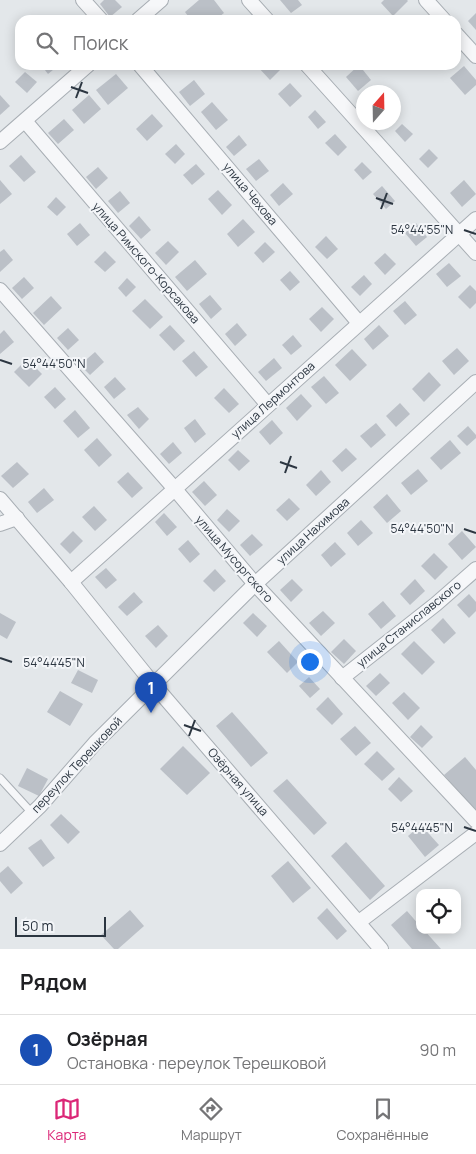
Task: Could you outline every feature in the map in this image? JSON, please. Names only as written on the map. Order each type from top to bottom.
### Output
[{"type":"street","points":[[83,0],[96,15]]},
{"type":"street","points":[[144,15],[161,0]]},
{"type":"street","points":[[249,0],[262,15]]},
{"type":"street","points":[[426,0],[440,15]]},
{"type":"street","points":[[461,40],[476,56]]},
{"type":"street","points":[[0,142],[82,70]]},
{"type":"street","name":"улица Чехова","points":[[144,70],[359,323]]},
{"type":"street","points":[[311,70],[476,253]]},
{"type":"street","name":"улица Римского-Корсакова","points":[[25,121],[268,405]]},
{"type":"street","name":"улица Лермонтова","points":[[70,582],[476,219]]},
{"type":"street","name":"улица Мусоргского","points":[[0,290],[174,488],[255,584],[476,820]]},
{"type":"street","name":"улица Нахимова","points":[[154,685],[255,584],[476,382]]},
{"type":"street","name":"Озёрная улица","points":[[0,498],[154,685],[381,949]]},
{"type":"street","points":[[0,524],[17,518]]},
{"type":"street","name":"улица Станиславского","points":[[342,678],[436,604],[476,569]]},
{"type":"street","name":"переулок Терешковой","points":[[0,844],[32,814],[95,743],[154,685]]},
{"type":"street","points":[[359,922],[476,833]]},
{"type":"lane","points":[[0,778],[32,814]]},
{"type":"building","points":[[104,0],[115,0],[122,7],[112,15],[108,15],[100,4]]},
{"type":"building","points":[[199,0],[214,0],[224,13],[221,15],[187,15],[185,12]]},
{"type":"building","points":[[280,0],[298,0],[302,5],[291,13]]},
{"type":"building","points":[[384,0],[408,1],[394,15],[381,3]]},
{"type":"building","points":[[476,13],[476,30],[468,21]]},
{"type":"building","points":[[464,66],[476,80],[476,85],[465,95],[450,78]]},
{"type":"building","points":[[45,70],[53,70],[48,74]]},
{"type":"building","points":[[261,70],[280,70],[270,80]]},
{"type":"building","points":[[354,70],[363,70],[371,80],[365,85],[356,85],[356,89],[346,77]]},
{"type":"building","points":[[25,72],[37,82],[27,93],[15,82]]},
{"type":"building","points":[[116,74],[128,88],[108,105],[96,90]]},
{"type":"building","points":[[194,80],[205,94],[190,106],[179,92]]},
{"type":"building","points":[[290,83],[302,96],[290,107],[278,94]]},
{"type":"building","points":[[0,95],[10,106],[0,115]]},
{"type":"building","points":[[89,95],[101,109],[84,124],[72,110]]},
{"type":"building","points":[[212,102],[228,120],[216,130],[201,112]]},
{"type":"building","points":[[315,110],[326,122],[318,129],[308,117]]},
{"type":"building","points":[[152,114],[163,126],[147,141],[136,129]]},
{"type":"building","points":[[64,119],[74,130],[58,144],[48,133]]},
{"type":"building","points":[[401,125],[413,134],[405,142],[395,131],[401,130]]},
{"type":"building","points":[[335,134],[347,147],[338,156],[325,143]]},
{"type":"building","points":[[239,135],[247,145],[234,156],[226,147]]},
{"type":"building","points":[[176,144],[185,154],[175,164],[165,154]]},
{"type":"building","points":[[429,149],[438,158],[428,168],[419,159]]},
{"type":"building","points":[[21,155],[36,172],[24,182],[9,166]]},
{"type":"building","points":[[259,159],[269,171],[256,181],[246,169]]},
{"type":"building","points":[[362,162],[372,172],[363,180],[354,170]]},
{"type":"building","points":[[196,164],[205,174],[192,185],[183,175]]},
{"type":"building","points":[[98,167],[108,178],[96,189],[86,177]]},
{"type":"building","points":[[0,180],[12,194],[0,204]]},
{"type":"building","points":[[464,180],[476,194],[462,207],[450,193]]},
{"type":"building","points":[[283,183],[293,194],[279,206],[270,195]]},
{"type":"building","points":[[382,186],[395,201],[386,209],[373,194]]},
{"type":"building","points":[[218,190],[232,205],[222,215],[208,199]]},
{"type":"building","points":[[120,191],[130,203],[118,213],[108,201]]},
{"type":"building","points":[[56,197],[66,207],[57,216],[47,207]]},
{"type":"building","points":[[139,216],[151,230],[141,239],[129,226]]},
{"type":"building","points":[[243,219],[255,232],[238,247],[227,234]]},
{"type":"building","points":[[80,223],[90,235],[77,246],[67,234]]},
{"type":"building","points":[[416,223],[427,237],[416,246],[405,233]]},
{"type":"building","points":[[326,236],[338,249],[327,259],[315,247]]},
{"type":"building","points":[[168,241],[179,252],[166,265],[155,253]]},
{"type":"building","points":[[265,242],[275,252],[263,263],[254,253]]},
{"type":"building","points":[[4,249],[13,260],[0,272],[0,252]]},
{"type":"building","points":[[105,251],[116,262],[105,272],[94,262]]},
{"type":"building","points":[[385,253],[396,264],[385,275],[374,263]]},
{"type":"building","points":[[195,260],[207,274],[187,291],[175,277]]},
{"type":"building","points":[[449,263],[461,276],[447,287],[436,274]]},
{"type":"building","points":[[290,271],[300,282],[290,291],[280,280]]},
{"type":"building","points":[[364,275],[372,284],[360,296],[351,287]]},
{"type":"building","points":[[24,277],[34,288],[22,299],[12,288]]},
{"type":"building","points":[[127,278],[136,287],[126,297],[118,288]]},
{"type":"building","points":[[470,285],[476,291],[476,303],[470,309],[458,297]]},
{"type":"building","points":[[210,295],[222,309],[211,319],[199,304]]},
{"type":"building","points":[[51,296],[62,308],[44,325],[33,313]]},
{"type":"building","points":[[145,299],[163,317],[150,329],[132,311]]},
{"type":"building","points":[[405,301],[417,315],[405,325],[393,311]]},
{"type":"building","points":[[322,307],[334,319],[321,332],[309,319]]},
{"type":"building","points":[[237,323],[247,335],[235,346],[225,334]]},
{"type":"building","points":[[170,325],[185,341],[174,351],[159,335]]},
{"type":"building","points":[[379,325],[389,336],[373,350],[364,339]]},
{"type":"building","points":[[68,328],[79,340],[68,350],[57,338]]},
{"type":"building","points":[[4,330],[14,342],[0,354],[0,334]]},
{"type":"building","points":[[293,335],[302,346],[291,355],[282,345]]},
{"type":"building","points":[[457,348],[469,361],[454,375],[442,361]]},
{"type":"building","points":[[352,349],[367,365],[350,381],[335,365]]},
{"type":"building","points":[[194,351],[208,367],[196,377],[182,361]]},
{"type":"building","points":[[95,352],[104,362],[90,375],[80,365]]},
{"type":"building","points":[[274,358],[282,368],[266,381],[258,372]]},
{"type":"building","points":[[27,359],[42,374],[29,387],[14,372]]},
{"type":"building","points":[[429,372],[441,385],[424,402],[412,389]]},
{"type":"building","points":[[324,376],[339,393],[326,404],[311,387]]},
{"type":"building","points":[[115,377],[126,389],[114,399],[104,387]]},
{"type":"building","points":[[55,387],[66,399],[55,409],[44,397]]},
{"type":"building","points":[[224,388],[239,404],[229,413],[214,398]]},
{"type":"building","points":[[301,394],[312,406],[297,421],[286,408]]},
{"type":"building","points":[[400,403],[410,414],[396,427],[386,416]]},
{"type":"building","points":[[138,407],[149,419],[139,429],[127,415]]},
{"type":"building","points":[[75,410],[90,428],[78,438],[63,421]]},
{"type":"building","points":[[195,419],[206,434],[195,443],[184,428]]},
{"type":"building","points":[[272,420],[283,433],[270,445],[259,432]]},
{"type":"building","points":[[376,423],[386,435],[371,448],[360,436]]},
{"type":"building","points":[[468,426],[476,435],[476,438],[467,446],[457,436]]},
{"type":"building","points":[[97,438],[112,455],[99,467],[84,450]]},
{"type":"building","points":[[450,440],[461,453],[441,470],[430,458]]},
{"type":"building","points":[[173,442],[182,453],[169,464],[160,454]]},
{"type":"building","points":[[346,448],[357,459],[342,472],[332,461]]},
{"type":"building","points":[[238,450],[250,461],[239,471],[228,460]]},
{"type":"building","points":[[17,462],[29,474],[13,488],[1,476]]},
{"type":"building","points":[[418,469],[428,481],[411,495],[401,483]]},
{"type":"building","points":[[321,470],[331,482],[316,496],[306,485]]},
{"type":"building","points":[[128,472],[143,488],[132,498],[117,482]]},
{"type":"building","points":[[204,481],[217,495],[205,506],[192,492]]},
{"type":"building","points":[[44,488],[54,500],[37,513],[28,502]]},
{"type":"building","points":[[387,494],[401,511],[387,523],[373,507]]},
{"type":"building","points":[[289,498],[300,509],[287,521],[276,510]]},
{"type":"building","points":[[94,506],[107,520],[95,531],[82,517]]},
{"type":"building","points":[[227,509],[240,521],[229,532],[217,520]]},
{"type":"building","points":[[164,513],[177,527],[167,536],[155,522]]},
{"type":"building","points":[[361,520],[373,533],[358,546],[347,533]]},
{"type":"building","points":[[73,531],[83,541],[70,554],[60,544]]},
{"type":"building","points":[[462,531],[476,547],[462,560],[448,544]]},
{"type":"building","points":[[252,534],[263,545],[250,556],[240,545]]},
{"type":"building","points":[[188,540],[200,554],[190,563],[178,549]]},
{"type":"building","points":[[335,542],[346,554],[331,567],[321,555]]},
{"type":"building","points":[[434,553],[448,567],[435,580],[421,566]]},
{"type":"building","points":[[106,568],[117,580],[106,589],[95,577]]},
{"type":"building","points":[[215,569],[226,581],[214,592],[203,581]]},
{"type":"building","points":[[292,579],[303,590],[291,602],[280,590]]},
{"type":"building","points":[[415,579],[425,591],[410,605],[400,594]]},
{"type":"building","points":[[134,592],[143,602],[127,616],[118,607]]},
{"type":"building","points":[[469,594],[476,602],[476,611],[469,618],[457,605]]},
{"type":"building","points":[[383,601],[396,616],[381,629],[368,614]]},
{"type":"building","points":[[323,611],[335,623],[321,636],[309,623]]},
{"type":"building","points":[[0,613],[16,622],[7,639],[0,635]]},
{"type":"building","points":[[253,613],[267,626],[257,637],[243,623]]},
{"type":"building","points":[[443,618],[456,633],[444,644],[431,630]]},
{"type":"building","points":[[158,625],[168,636],[156,648],[145,636]]},
{"type":"building","points":[[344,639],[356,651],[344,664],[331,652]]},
{"type":"building","points":[[279,641],[298,662],[287,673],[267,652]]},
{"type":"building","points":[[414,641],[435,662],[422,675],[401,654]]},
{"type":"building","points":[[78,670],[98,680],[92,693],[71,683]]},
{"type":"building","points":[[380,673],[390,683],[376,696],[366,686]]},
{"type":"building","points":[[309,677],[320,689],[310,698],[299,686]]},
{"type":"building","points":[[60,691],[83,704],[70,726],[47,712]]},
{"type":"building","points":[[404,692],[420,708],[408,720],[392,703]]},
{"type":"building","points":[[328,697],[343,714],[332,725],[316,709]]},
{"type":"building","points":[[232,712],[268,753],[251,767],[216,726]]},
{"type":"building","points":[[421,725],[433,737],[422,748],[410,737]]},
{"type":"building","points":[[355,726],[371,743],[356,756],[340,739]]},
{"type":"building","points":[[183,746],[210,773],[187,795],[160,769]]},
{"type":"building","points":[[377,751],[395,769],[382,781],[364,764]]},
{"type":"building","points":[[465,757],[476,770],[476,811],[444,775]]},
{"type":"building","points":[[27,768],[48,779],[39,796],[18,786]]},
{"type":"building","points":[[399,777],[413,791],[401,802],[388,789]]},
{"type":"building","points":[[287,779],[327,823],[314,835],[273,791]]},
{"type":"building","points":[[61,814],[80,832],[68,844],[50,825]]},
{"type":"building","points":[[421,825],[439,845],[425,857],[408,836]]},
{"type":"building","points":[[41,839],[55,858],[43,867],[28,848]]},
{"type":"building","points":[[346,842],[385,886],[370,900],[331,856]]},
{"type":"building","points":[[288,861],[311,888],[293,903],[271,876]]},
{"type":"building","points":[[8,866],[23,883],[11,894],[0,881],[0,873]]},
{"type":"building","points":[[327,908],[347,931],[337,940],[317,918]]},
{"type":"building","points":[[130,910],[144,926],[118,949],[114,949],[101,935]]},
{"type":"building","points":[[407,911],[416,921],[416,934],[428,934],[441,949],[412,949],[391,925]]},
{"type":"place","name":"Озёрная","points":[[151,713]]}]
